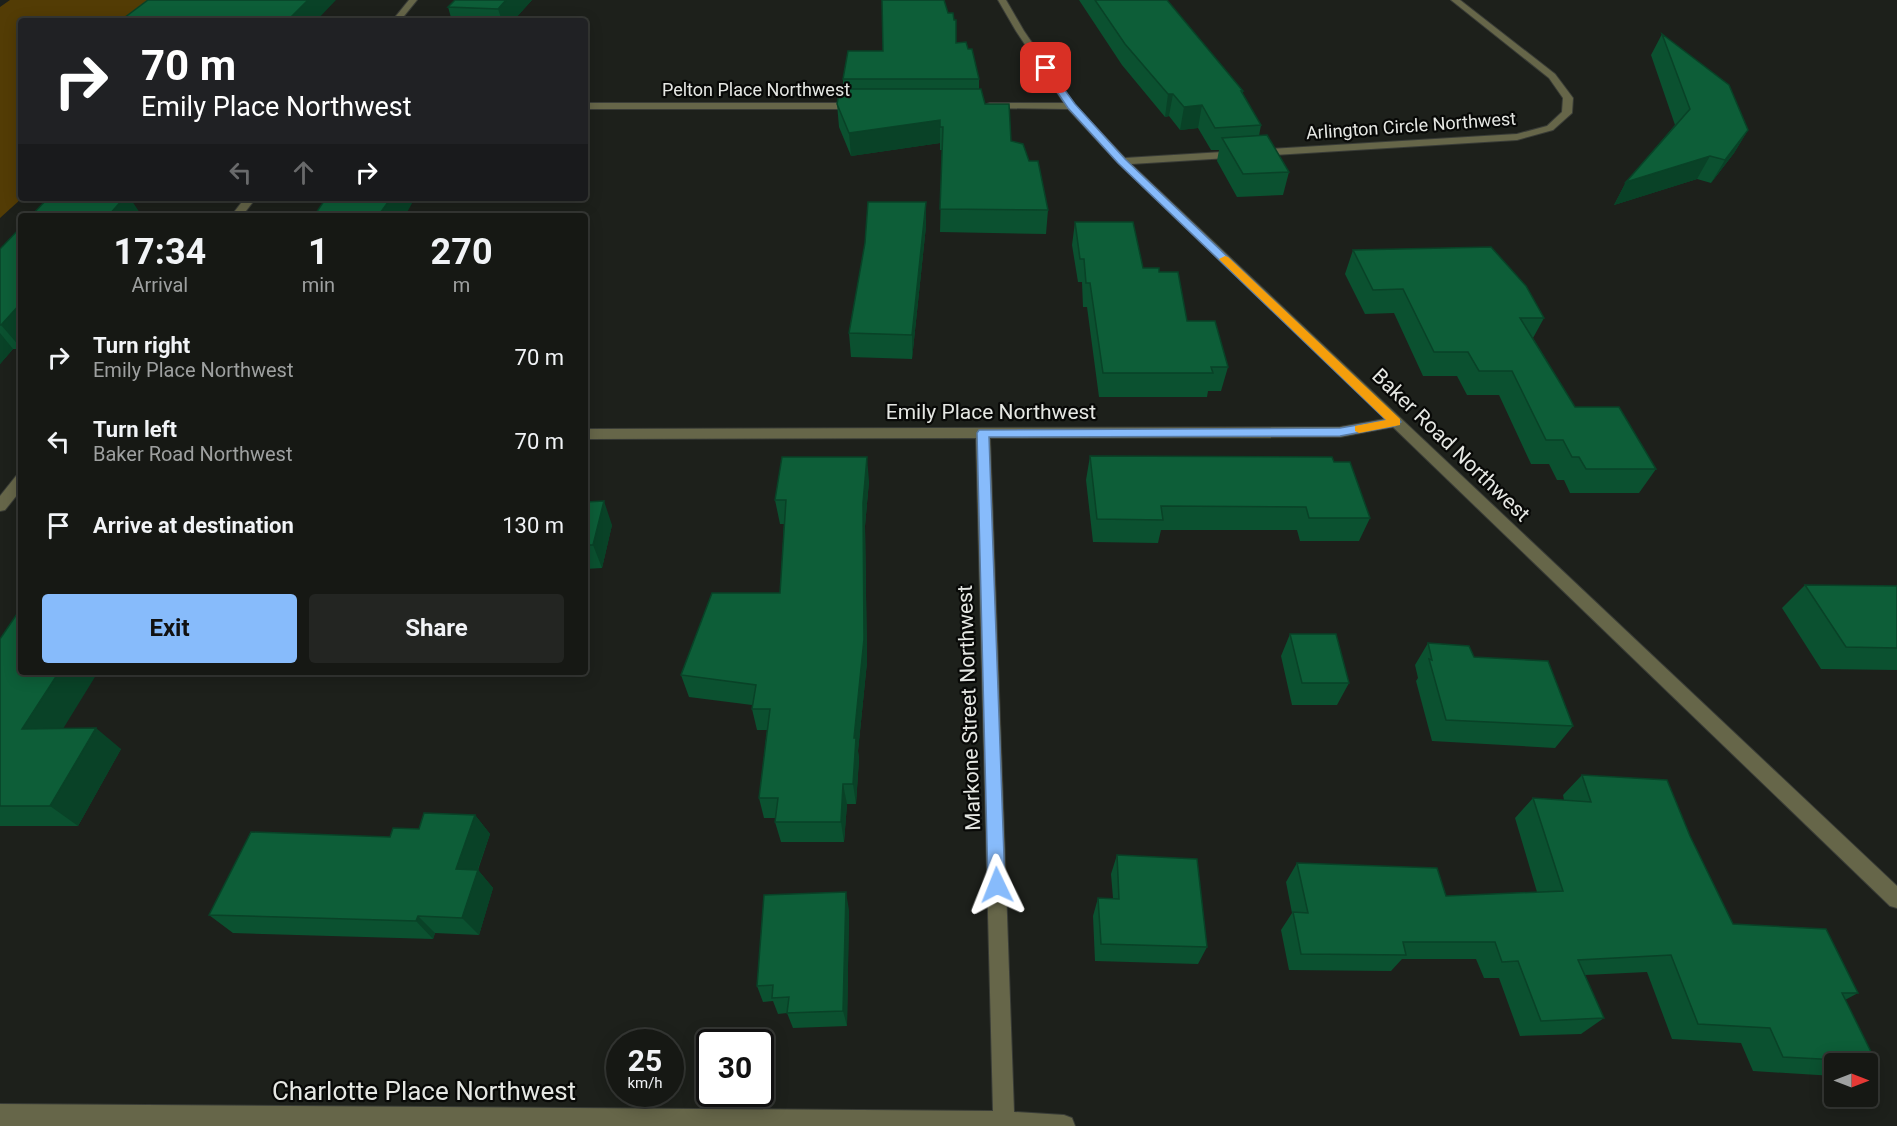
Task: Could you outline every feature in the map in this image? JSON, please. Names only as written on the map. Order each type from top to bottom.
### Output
[{"type":"street","points":[[398,18],[413,0]]},
{"type":"street","name":"Baker Road Northwest","points":[[1002,0],[1020,31],[1071,106],[1122,161],[1897,899]]},
{"type":"street","name":"Arlington Circle Northwest","points":[[1122,161],[1517,136],[1550,128],[1567,113],[1568,98],[1552,76],[1455,0]]},
{"type":"street","name":"Pelton Place Northwest","points":[[588,106],[870,106]]},
{"type":"street","points":[[976,106],[1071,106]]},
{"type":"street","points":[[238,213],[248,201]]},
{"type":"street","name":"Emily Place Northwest","points":[[588,434],[1340,432],[1395,422]]},
{"type":"street","name":"Markone Street Northwest","points":[[983,433],[1004,1124]]},
{"type":"street","points":[[0,506],[18,484]]},
{"type":"street","name":"Charlotte Place Northwest","points":[[0,1115],[1064,1126]]},
{"type":"shaded area","points":[[10,0],[237,0],[217,18],[18,18],[19,201],[0,218],[0,7]]},
{"type":"building","points":[[148,0],[308,0],[290,18],[124,18]]},
{"type":"building","points":[[455,0],[506,0],[498,9],[448,7]]},
{"type":"building","points":[[882,0],[944,0],[948,13],[953,13],[954,20],[956,20],[956,43],[966,42],[968,49],[972,49],[979,79],[843,79],[848,51],[883,51]]},
{"type":"building","points":[[1095,0],[1167,0],[1243,91],[1241,91],[1261,125],[1215,128],[1202,105],[1184,107],[1173,94],[1168,94],[1125,44]]},
{"type":"building","points":[[1662,34],[1729,85],[1748,130],[1725,160],[1710,156],[1626,182],[1690,109]]},
{"type":"building","points":[[840,89],[981,89],[985,104],[1009,104],[1011,141],[1023,144],[1029,161],[1038,161],[1048,210],[940,209],[943,127],[940,127],[940,120],[849,133],[837,104]]},
{"type":"building","points":[[1267,135],[1289,172],[1243,174],[1222,138]]},
{"type":"building","points":[[45,201],[121,201],[111,213],[34,213]]},
{"type":"building","points":[[324,201],[389,201],[380,213],[316,213]]},
{"type":"building","points":[[868,202],[926,202],[912,335],[849,333],[865,243]]},
{"type":"building","points":[[1075,222],[1133,222],[1143,268],[1159,268],[1159,272],[1178,272],[1187,321],[1215,321],[1228,367],[1211,367],[1213,373],[1103,373],[1090,283],[1086,283],[1084,259],[1080,259]]},
{"type":"building","points":[[18,230],[18,306],[1,325],[0,325],[0,249]]},
{"type":"building","points":[[1491,247],[1526,286],[1544,318],[1520,318],[1575,407],[1619,407],[1656,469],[1586,469],[1579,457],[1572,457],[1563,440],[1546,440],[1512,371],[1479,371],[1468,352],[1434,352],[1403,289],[1373,290],[1353,250]]},
{"type":"building","points":[[1090,456],[1332,457],[1334,462],[1350,462],[1370,518],[1309,518],[1306,507],[1161,506],[1163,520],[1097,519]]},
{"type":"building","points":[[782,457],[867,457],[863,503],[864,639],[854,738],[856,738],[853,784],[843,784],[841,822],[775,822],[778,798],[759,798],[770,709],[752,709],[756,685],[681,675],[712,593],[780,593],[786,500],[775,500]]},
{"type":"building","points":[[604,501],[593,545],[588,545],[588,502]]},
{"type":"building","points":[[1805,585],[1897,586],[1897,648],[1846,647]]},
{"type":"building","points":[[18,612],[18,675],[57,675],[22,729],[96,728],[50,806],[0,806],[0,639]]},
{"type":"building","points":[[1290,634],[1336,634],[1349,683],[1302,683]]},
{"type":"building","points":[[1428,643],[1469,646],[1474,657],[1548,661],[1573,726],[1446,720],[1429,659],[1432,660]]},
{"type":"building","points":[[1582,775],[1667,780],[1690,836],[1733,924],[1826,929],[1858,993],[1842,993],[1872,1053],[1824,1053],[1824,1059],[1783,1057],[1770,1028],[1698,1024],[1671,955],[1578,960],[1604,1018],[1541,1021],[1518,961],[1502,962],[1495,942],[1403,942],[1406,955],[1301,954],[1293,912],[1308,913],[1297,863],[1437,868],[1446,896],[1563,891],[1533,798],[1591,802]]},
{"type":"building","points":[[424,813],[475,815],[456,869],[478,870],[462,918],[418,916],[416,921],[209,915],[251,832],[390,837],[393,828],[419,829]]},
{"type":"building","points":[[1117,855],[1197,859],[1207,947],[1101,944],[1098,898],[1119,899]]},
{"type":"building","points":[[846,892],[843,1011],[787,1013],[789,997],[772,998],[773,985],[757,986],[764,895]]},
{"type":"slow traffic","points":[[1225,259],[1395,422],[1359,428]]},
{"type":"route","points":[[997,885],[983,433],[1340,432],[1395,422],[1122,161],[1071,106],[1046,68]]}]
